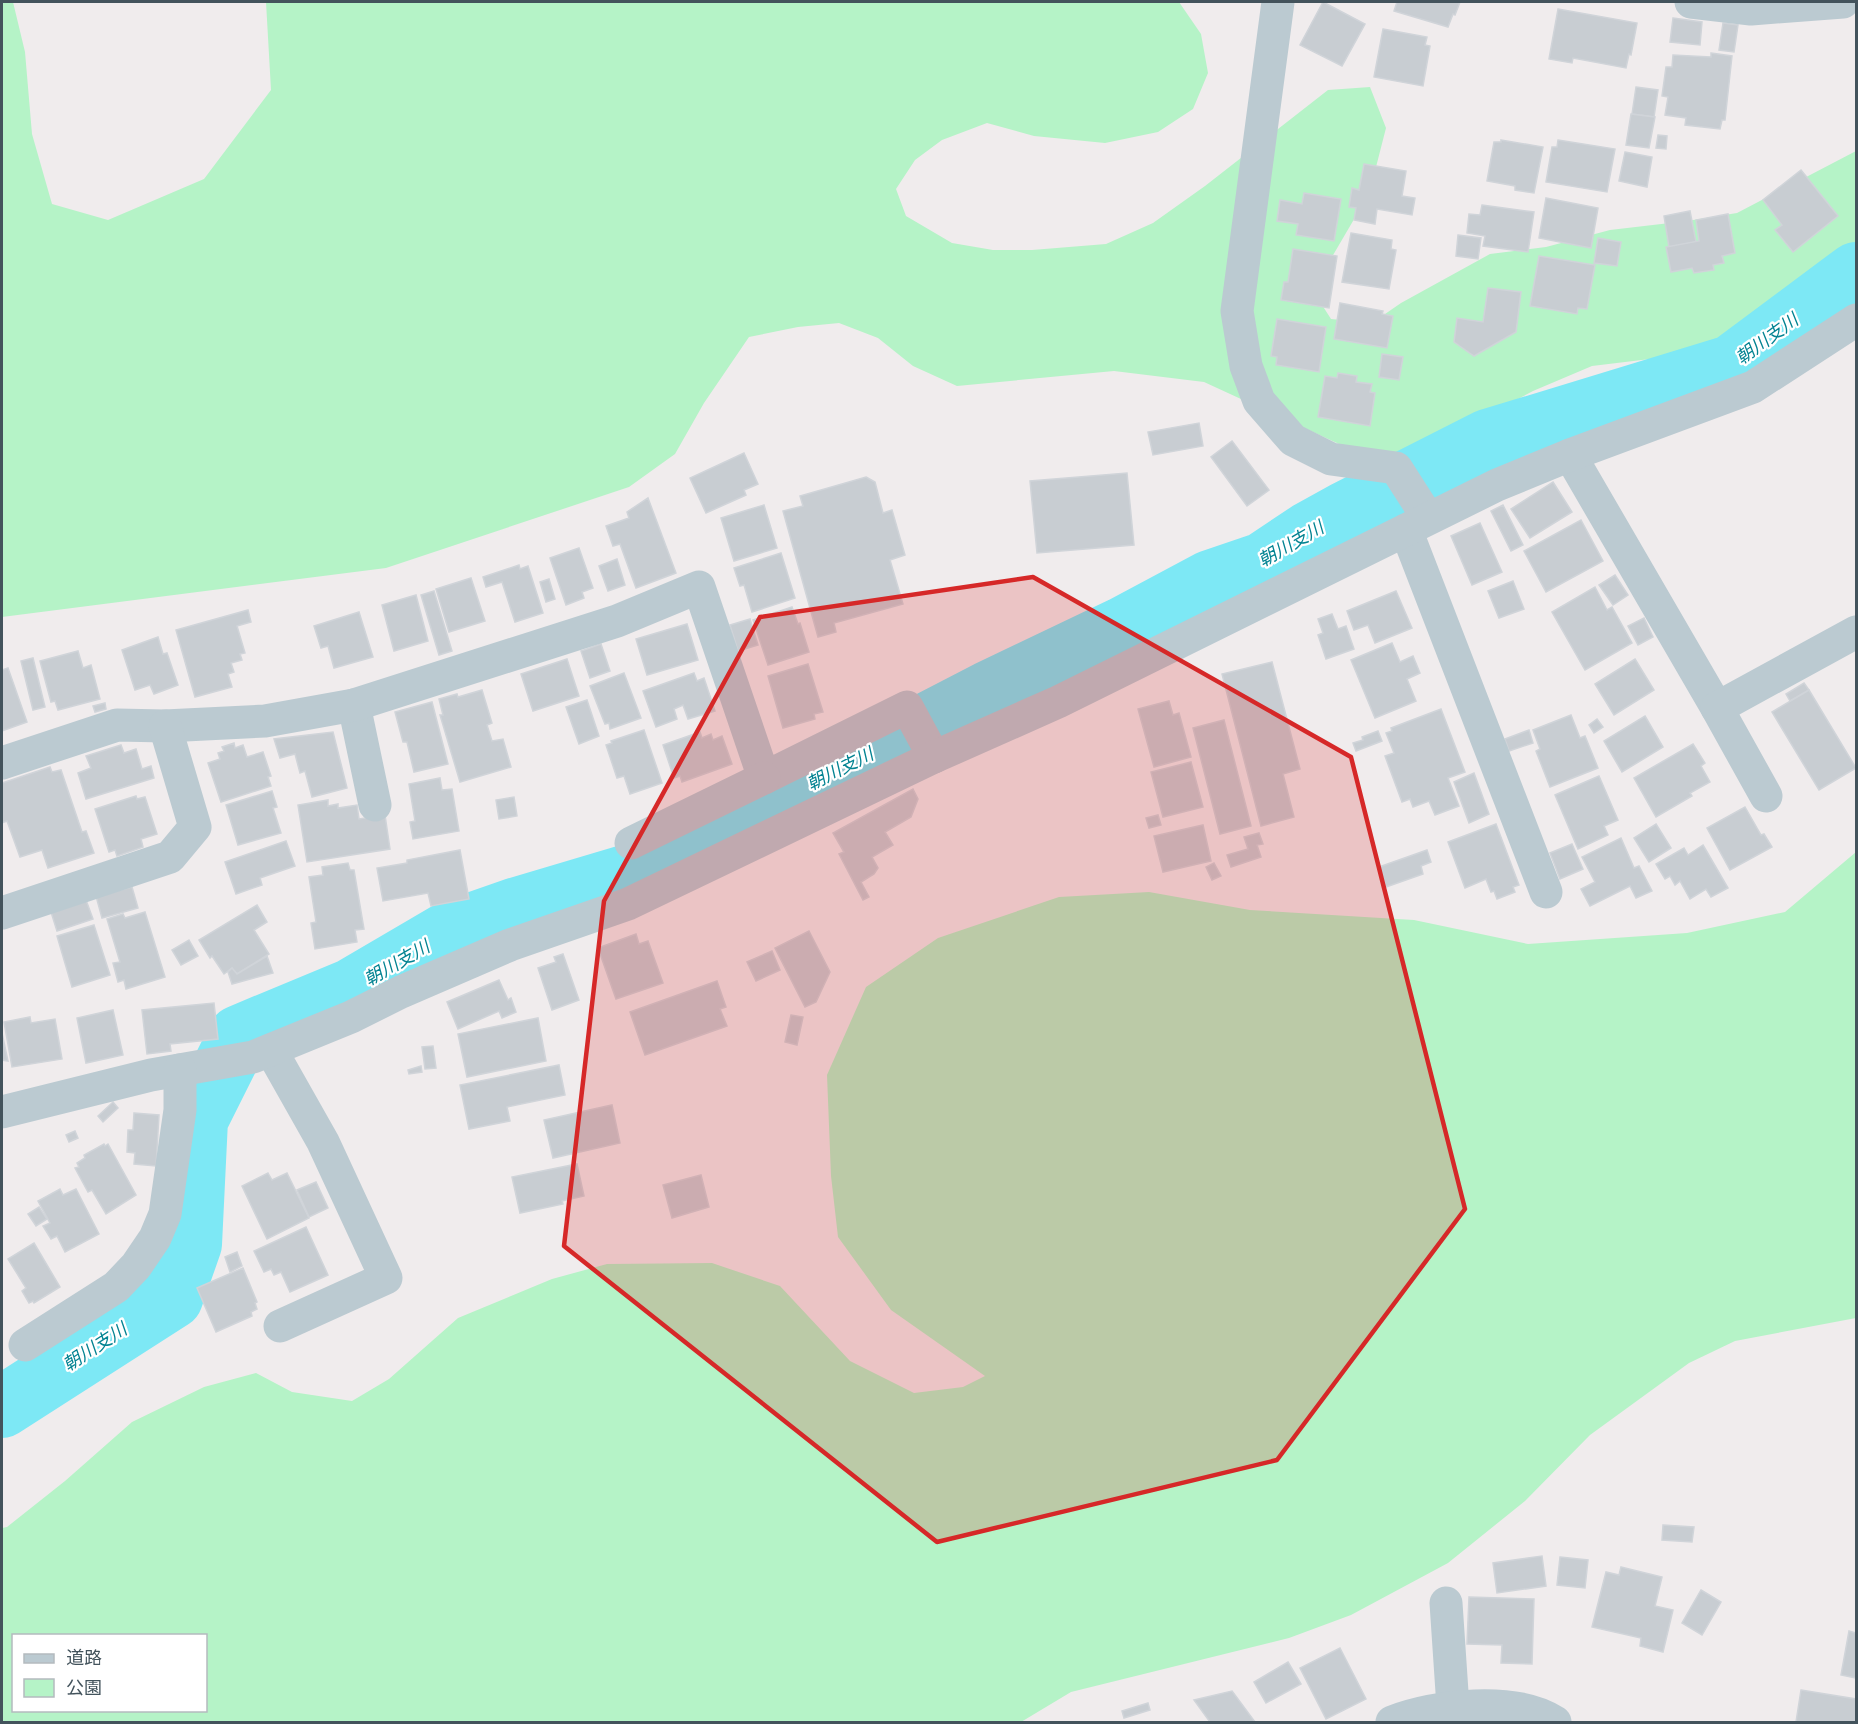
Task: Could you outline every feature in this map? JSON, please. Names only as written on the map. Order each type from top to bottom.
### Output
[{"type":"street","points":[[1278,2],[1237,311],[1246,366],[1259,401],[1293,440],[1331,459],[1396,468],[1417,517],[1546,892]]},
{"type":"street","points":[[1691,2],[1751,9],[1843,2]]},
{"type":"street","points":[[2,1112],[151,1075],[262,1053],[351,1017],[401,992],[510,945],[628,904],[933,756],[1058,702],[1417,517],[1570,454],[1753,387],[1857,320]]},
{"type":"street","points":[[1570,454],[1766,796]]},
{"type":"street","points":[[2,763],[117,725],[165,726],[265,721],[354,705],[617,621],[699,587],[765,778]]},
{"type":"street","points":[[1717,708],[1857,632]]},
{"type":"street","points":[[354,705],[375,805]]},
{"type":"street","points":[[632,843],[907,707],[933,756]]},
{"type":"street","points":[[2,913],[170,857],[195,827],[165,726]]},
{"type":"street","points":[[262,1053],[323,1142],[386,1278],[280,1326]]},
{"type":"street","points":[[26,1344],[117,1287],[136,1266],[155,1238],[165,1214],[180,1110],[193,1068]]},
{"type":"street","points":[[1446,1603],[1453,1707]]},
{"type":"street","points":[[1392,1722],[1413,1714],[1453,1707],[1501,1707],[1545,1716],[1555,1722]]},
{"type":"highlighted area","points":[[1033,577],[1351,757],[1465,1209],[1277,1460],[937,1542],[564,1246],[604,901],[760,617]]},
{"type":"green space","points":[[2,2],[13,2],[25,52],[32,134],[52,204],[108,220],[204,179],[271,90],[266,2],[1179,2],[1201,34],[1208,73],[1193,109],[1158,132],[1105,143],[1034,136],[987,123],[942,140],[915,160],[896,189],[906,216],[952,243],[993,250],[1032,250],[1106,244],[1153,223],[1205,186],[1328,90],[1370,87],[1386,128],[1376,167],[1353,221],[1329,262],[1315,294],[1331,319],[1372,323],[1401,303],[1490,254],[1546,247],[1610,230],[1737,213],[1856,151],[1856,248],[1777,310],[1732,335],[1683,355],[1592,366],[1533,391],[1403,460],[1363,455],[1204,382],[1114,371],[957,386],[913,366],[878,338],[839,323],[798,327],[749,337],[704,403],[675,454],[629,487],[386,568],[2,617]]},
{"type":"green space","points":[[1856,852],[1856,1318],[1735,1341],[1689,1363],[1590,1435],[1525,1501],[1448,1563],[1351,1615],[1289,1638],[1071,1692],[1021,1722],[2,1722],[2,1528],[7,1527],[65,1481],[132,1422],[204,1387],[256,1373],[292,1392],[352,1401],[389,1379],[458,1318],[552,1279],[607,1264],[712,1263],[780,1286],[850,1361],[914,1393],[963,1387],[985,1376],[891,1310],[838,1237],[831,1176],[827,1075],[866,987],[938,938],[1059,897],[1149,892],[1250,910],[1414,920],[1528,944],[1687,933],[1785,912]]},
{"type":"building","points":[[1323,2],[1365,24],[1342,66],[1300,45]]},
{"type":"building","points":[[1397,2],[1460,2],[1448,27],[1394,11]]},
{"type":"building","points":[[1558,9],[1637,23],[1626,68],[1573,58],[1572,63],[1549,59]]},
{"type":"building","points":[[1673,18],[1702,22],[1700,45],[1670,42]]},
{"type":"building","points":[[1723,23],[1738,25],[1734,52],[1719,50]]},
{"type":"building","points":[[1383,29],[1427,37],[1425,45],[1430,46],[1423,86],[1374,77]]},
{"type":"building","points":[[1711,53],[1732,56],[1725,120],[1722,120],[1720,129],[1685,125],[1686,118],[1665,115],[1668,97],[1662,96],[1666,67],[1672,67],[1673,55],[1711,57]]},
{"type":"building","points":[[1636,87],[1658,90],[1654,117],[1632,114]]},
{"type":"building","points":[[1631,114],[1655,117],[1649,148],[1626,145]]},
{"type":"building","points":[[1658,135],[1667,136],[1666,149],[1656,148]]},
{"type":"building","points":[[1501,140],[1543,147],[1534,193],[1515,190],[1515,186],[1487,181],[1494,142],[1501,142]]},
{"type":"building","points":[[1558,140],[1615,149],[1607,192],[1546,182],[1552,147],[1557,147]]},
{"type":"building","points":[[1625,152],[1652,157],[1647,187],[1619,181]]},
{"type":"building","points":[[1364,164],[1406,171],[1402,196],[1415,198],[1412,215],[1377,209],[1375,224],[1354,220],[1356,208],[1349,207],[1352,188],[1359,190]]},
{"type":"building","points":[[1801,170],[1838,216],[1793,252],[1775,230],[1782,225],[1763,200]]},
{"type":"building","points":[[1304,193],[1341,199],[1334,241],[1296,235],[1298,224],[1277,221],[1280,200],[1302,204]]},
{"type":"building","points":[[1546,198],[1598,208],[1591,248],[1539,238]]},
{"type":"building","points":[[1482,205],[1534,212],[1528,252],[1483,246],[1485,236],[1467,233],[1469,214],[1480,215]]},
{"type":"building","points":[[1690,211],[1696,242],[1669,247],[1664,216]]},
{"type":"building","points":[[1728,214],[1735,253],[1722,256],[1724,263],[1713,265],[1714,270],[1694,273],[1692,268],[1671,272],[1666,247],[1699,241],[1696,220]]},
{"type":"building","points":[[1351,233],[1392,240],[1391,249],[1396,250],[1389,289],[1342,282]]},
{"type":"building","points":[[1458,235],[1481,238],[1478,259],[1456,256]]},
{"type":"building","points":[[1598,238],[1621,242],[1617,266],[1594,263]]},
{"type":"building","points":[[1293,249],[1337,256],[1329,308],[1281,300],[1284,282],[1288,282]]},
{"type":"building","points":[[1539,256],[1595,265],[1587,309],[1578,308],[1577,314],[1530,306]]},
{"type":"building","points":[[1488,288],[1521,292],[1516,332],[1474,356],[1454,342],[1457,318],[1483,322]]},
{"type":"building","points":[[1340,303],[1383,311],[1382,314],[1393,316],[1387,348],[1334,339]]},
{"type":"building","points":[[1277,319],[1326,327],[1319,372],[1276,365],[1277,357],[1271,356]]},
{"type":"building","points":[[1382,354],[1403,357],[1399,380],[1379,377]]},
{"type":"building","points":[[1338,373],[1357,376],[1356,382],[1372,384],[1370,392],[1375,393],[1370,426],[1318,417],[1325,376],[1337,378]]},
{"type":"building","points":[[1199,423],[1203,446],[1153,455],[1148,432]]},
{"type":"building","points":[[1232,441],[1269,490],[1247,506],[1211,457]]},
{"type":"building","points":[[744,453],[758,484],[744,490],[746,495],[706,513],[690,478]]},
{"type":"building","points":[[1127,473],[1134,545],[1037,553],[1030,481]]},
{"type":"building","points":[[866,477],[875,482],[883,513],[892,510],[905,555],[890,560],[903,604],[834,623],[836,632],[818,637],[783,511],[803,506],[800,496]]},
{"type":"building","points":[[1553,482],[1572,512],[1530,538],[1511,509]]},
{"type":"building","points":[[648,498],[676,573],[636,588],[620,544],[613,546],[606,526],[629,518],[627,512]]},
{"type":"building","points":[[764,505],[777,548],[734,561],[721,518]]},
{"type":"building","points":[[1503,505],[1523,545],[1511,551],[1491,511]]},
{"type":"building","points":[[1581,520],[1603,561],[1546,592],[1524,551]]},
{"type":"building","points":[[1480,523],[1502,572],[1472,585],[1451,536]]},
{"type":"building","points":[[579,548],[593,588],[582,592],[584,598],[566,605],[550,558]]},
{"type":"building","points":[[781,553],[795,598],[752,612],[744,585],[740,586],[734,568]]},
{"type":"building","points":[[617,559],[625,585],[608,591],[599,566]]},
{"type":"building","points":[[519,565],[520,569],[528,566],[543,613],[515,622],[502,582],[486,587],[483,577]]},
{"type":"building","points":[[1615,575],[1628,595],[1613,605],[1599,585]]},
{"type":"building","points":[[471,578],[485,621],[449,632],[436,589]]},
{"type":"building","points":[[549,579],[555,599],[546,602],[540,582]]},
{"type":"building","points":[[1513,581],[1524,609],[1499,618],[1488,591]]},
{"type":"building","points":[[1595,587],[1607,610],[1612,607],[1632,643],[1585,670],[1552,612]]},
{"type":"building","points":[[434,591],[452,651],[439,655],[421,595]]},
{"type":"building","points":[[1396,591],[1412,628],[1375,643],[1368,625],[1354,630],[1347,611]]},
{"type":"building","points":[[416,595],[428,641],[394,651],[382,605]]},
{"type":"building","points":[[792,607],[798,624],[800,623],[809,652],[768,665],[753,620]]},
{"type":"building","points":[[248,610],[251,622],[237,626],[245,653],[240,654],[242,660],[231,663],[234,672],[228,674],[232,687],[195,697],[176,630]]},
{"type":"building","points":[[359,612],[373,657],[334,668],[328,646],[321,648],[314,626]]},
{"type":"building","points":[[1332,614],[1338,629],[1346,626],[1354,649],[1326,659],[1318,635],[1323,633],[1318,619]]},
{"type":"building","points":[[1644,618],[1653,637],[1638,645],[1628,626]]},
{"type":"building","points":[[750,619],[758,645],[738,651],[730,625]]},
{"type":"building","points":[[687,624],[698,660],[647,675],[636,639]]},
{"type":"building","points":[[158,637],[163,654],[167,653],[178,685],[154,694],[150,685],[135,690],[122,650]]},
{"type":"building","points":[[1392,643],[1400,662],[1413,656],[1420,673],[1407,679],[1416,701],[1375,718],[1351,660]]},
{"type":"building","points":[[601,644],[610,671],[590,678],[581,651]]},
{"type":"building","points":[[78,651],[83,668],[91,665],[100,699],[58,710],[55,701],[51,702],[40,661]]},
{"type":"building","points":[[33,658],[45,707],[33,710],[21,661]]},
{"type":"building","points":[[567,659],[579,696],[533,711],[521,674]]},
{"type":"building","points":[[1635,659],[1654,690],[1614,715],[1595,684]]},
{"type":"building","points":[[1272,662],[1300,769],[1283,774],[1294,817],[1261,826],[1222,674]]},
{"type":"building","points":[[808,664],[823,712],[814,714],[815,719],[783,728],[768,676]]},
{"type":"building","points":[[8,668],[27,722],[2,731],[2,670]]},
{"type":"building","points":[[624,673],[641,718],[610,729],[609,723],[605,724],[590,686]]},
{"type":"building","points":[[694,673],[697,681],[704,678],[715,711],[688,719],[683,705],[674,709],[677,719],[656,727],[643,691]]},
{"type":"building","points":[[1804,683],[1809,690],[1790,701],[1786,694]]},
{"type":"building","points":[[482,690],[492,723],[487,725],[492,741],[503,739],[511,767],[460,782],[440,715],[443,715],[439,699],[457,694],[458,697]]},
{"type":"building","points":[[1809,690],[1856,768],[1819,790],[1772,712]]},
{"type":"building","points":[[587,700],[599,736],[579,744],[566,707]]},
{"type":"building","points":[[1169,701],[1173,715],[1179,713],[1191,757],[1154,767],[1138,709]]},
{"type":"building","points":[[432,702],[448,764],[414,772],[407,742],[403,742],[395,712]]},
{"type":"building","points":[[105,703],[106,709],[95,712],[93,706]]},
{"type":"building","points":[[1441,709],[1465,772],[1448,778],[1459,806],[1435,815],[1429,801],[1413,807],[1410,799],[1402,802],[1385,756],[1394,753],[1386,733],[1392,731],[1391,728]]},
{"type":"building","points":[[1571,715],[1580,738],[1585,736],[1598,768],[1550,787],[1536,751],[1540,749],[1533,730]]},
{"type":"building","points":[[1645,716],[1663,747],[1622,772],[1604,741]]},
{"type":"building","points":[[1597,719],[1603,727],[1594,733],[1589,725]]},
{"type":"building","points":[[1224,720],[1251,826],[1220,834],[1193,728]]},
{"type":"building","points":[[644,730],[662,783],[630,794],[624,776],[617,778],[606,745],[612,743],[611,741]]},
{"type":"building","points":[[1529,730],[1533,743],[1509,751],[1505,739]]},
{"type":"building","points":[[1378,731],[1382,741],[1356,751],[1353,743]]},
{"type":"building","points":[[333,732],[347,788],[312,797],[305,771],[300,773],[295,754],[280,758],[274,739]]},
{"type":"building","points":[[700,732],[702,738],[711,734],[713,740],[722,736],[732,764],[682,782],[680,776],[674,778],[663,745]]},
{"type":"building","points":[[234,743],[235,748],[243,745],[247,757],[263,752],[271,776],[268,777],[271,786],[221,802],[208,763],[220,759],[218,753],[224,751],[222,747]]},
{"type":"building","points":[[1693,744],[1705,763],[1701,766],[1710,782],[1690,793],[1692,796],[1656,817],[1634,778]]},
{"type":"building","points":[[121,745],[124,753],[136,749],[142,769],[151,766],[154,778],[86,799],[78,773],[91,768],[86,756]]},
{"type":"building","points":[[1191,762],[1203,807],[1163,817],[1151,772]]},
{"type":"building","points":[[50,767],[52,772],[61,770],[82,832],[86,831],[94,853],[48,868],[42,850],[20,857],[7,821],[2,823],[2,783]]},
{"type":"building","points":[[1474,773],[1489,814],[1469,823],[1454,782]]},
{"type":"building","points":[[1599,776],[1618,820],[1604,826],[1608,835],[1578,849],[1555,795]]},
{"type":"building","points":[[440,778],[442,790],[452,789],[459,831],[413,839],[410,822],[415,821],[409,784]]},
{"type":"building","points":[[913,789],[918,799],[911,817],[885,832],[893,845],[872,857],[878,868],[874,874],[861,882],[869,897],[863,900],[839,854],[844,852],[833,833]]},
{"type":"building","points":[[272,791],[277,807],[273,808],[281,833],[238,845],[226,805]]},
{"type":"building","points":[[136,796],[137,799],[145,797],[157,834],[141,839],[143,847],[117,856],[115,850],[109,852],[95,809]]},
{"type":"building","points":[[514,797],[517,816],[499,819],[496,800]]},
{"type":"building","points":[[328,800],[328,806],[338,804],[338,808],[357,805],[359,819],[385,815],[390,849],[307,862],[298,805]]},
{"type":"building","points":[[1745,807],[1761,835],[1764,834],[1772,847],[1730,870],[1707,828]]},
{"type":"building","points":[[1158,815],[1161,825],[1149,828],[1146,818]]},
{"type":"building","points":[[1496,824],[1519,885],[1513,887],[1515,892],[1497,899],[1494,891],[1491,892],[1486,879],[1465,888],[1448,842]]},
{"type":"building","points":[[1656,824],[1671,848],[1649,862],[1634,838]]},
{"type":"building","points":[[1203,825],[1211,861],[1163,872],[1154,836]]},
{"type":"building","points":[[1259,833],[1263,844],[1257,845],[1261,857],[1231,867],[1227,855],[1248,849],[1244,837]]},
{"type":"building","points":[[1621,838],[1634,868],[1639,866],[1652,891],[1636,898],[1630,886],[1590,906],[1581,889],[1595,882],[1582,857]]},
{"type":"building","points":[[286,841],[295,866],[260,878],[262,885],[236,894],[225,862]]},
{"type":"building","points":[[1572,844],[1583,869],[1560,879],[1550,853]]},
{"type":"building","points":[[1703,845],[1728,888],[1711,897],[1706,889],[1690,899],[1680,881],[1675,885],[1670,876],[1665,879],[1656,864],[1684,848],[1688,855]]},
{"type":"building","points":[[460,850],[469,899],[431,906],[428,893],[383,901],[377,868]]},
{"type":"building","points":[[1427,850],[1431,862],[1421,866],[1423,874],[1386,887],[1379,867]]},
{"type":"building","points":[[348,863],[350,870],[354,870],[364,929],[355,930],[357,942],[315,949],[311,923],[316,922],[309,877],[323,875],[322,867]]},
{"type":"building","points":[[1214,863],[1221,876],[1212,880],[1206,867]]},
{"type":"building","points":[[132,887],[138,908],[102,918],[96,896]]},
{"type":"building","points":[[86,900],[93,919],[57,931],[51,912]]},
{"type":"building","points":[[257,905],[267,922],[254,930],[269,954],[237,974],[232,968],[224,974],[212,956],[210,958],[199,940]]},
{"type":"building","points":[[145,912],[165,977],[126,989],[124,980],[118,982],[113,963],[120,962],[107,919],[123,914],[125,918]]},
{"type":"building","points":[[94,925],[110,975],[72,987],[57,936]]},
{"type":"building","points":[[809,931],[830,972],[816,1002],[805,1007],[775,948]]},
{"type":"building","points":[[636,934],[639,944],[648,941],[663,983],[616,999],[598,948]]},
{"type":"building","points":[[189,940],[198,956],[181,965],[172,950]]},
{"type":"building","points":[[772,951],[780,970],[756,981],[747,962]]},
{"type":"building","points":[[563,954],[579,1000],[552,1010],[538,968],[556,962],[554,957]]},
{"type":"building","points":[[267,956],[273,973],[232,984],[228,972],[232,968],[237,974]]},
{"type":"building","points":[[499,980],[508,1000],[511,998],[516,1012],[502,1018],[499,1011],[458,1029],[447,1002]]},
{"type":"building","points":[[717,981],[726,1007],[720,1009],[727,1026],[645,1055],[630,1012]]},
{"type":"building","points":[[214,1003],[218,1039],[170,1044],[171,1051],[147,1054],[142,1010]]},
{"type":"building","points":[[113,1010],[123,1055],[86,1063],[77,1018]]},
{"type":"building","points":[[791,1015],[803,1017],[797,1045],[785,1042]]},
{"type":"building","points":[[30,1017],[31,1023],[55,1019],[62,1059],[12,1067],[4,1022]]},
{"type":"building","points":[[538,1018],[546,1061],[467,1077],[458,1034]]},
{"type":"building","points":[[2,1033],[8,1061],[2,1060]]},
{"type":"building","points":[[433,1046],[436,1068],[425,1069],[422,1047]]},
{"type":"building","points":[[559,1065],[565,1095],[507,1107],[510,1121],[469,1129],[460,1085]]},
{"type":"building","points":[[421,1066],[422,1072],[409,1074],[408,1070]]},
{"type":"building","points":[[113,1102],[118,1108],[103,1122],[98,1116]]},
{"type":"building","points":[[612,1105],[620,1143],[553,1158],[544,1120]]},
{"type":"building","points":[[134,1113],[159,1115],[156,1166],[134,1164],[135,1153],[127,1152],[128,1130],[133,1130]]},
{"type":"building","points":[[75,1131],[78,1138],[69,1142],[66,1135]]},
{"type":"building","points":[[104,1144],[105,1146],[108,1144],[136,1195],[106,1214],[92,1190],[88,1192],[75,1168],[79,1167],[77,1163],[85,1158],[84,1155]]},
{"type":"building","points":[[577,1164],[584,1196],[562,1201],[563,1204],[520,1213],[512,1177]]},
{"type":"building","points":[[268,1173],[272,1180],[287,1173],[309,1218],[267,1239],[242,1186]]},
{"type":"building","points":[[701,1175],[709,1207],[672,1218],[663,1185]]},
{"type":"building","points":[[316,1182],[328,1208],[309,1217],[297,1190]]},
{"type":"building","points":[[60,1189],[63,1195],[76,1189],[99,1234],[65,1252],[57,1236],[51,1239],[43,1226],[50,1223],[38,1201]]},
{"type":"building","points":[[39,1207],[47,1219],[36,1226],[28,1214]]},
{"type":"building","points":[[306,1227],[328,1275],[290,1292],[281,1272],[274,1275],[271,1269],[264,1272],[254,1251]]},
{"type":"building","points":[[34,1243],[60,1287],[34,1303],[33,1301],[29,1303],[22,1291],[26,1288],[8,1259]]},
{"type":"building","points":[[237,1252],[242,1266],[230,1272],[225,1257]]},
{"type":"building","points":[[243,1268],[257,1302],[255,1303],[257,1309],[251,1312],[252,1316],[216,1332],[197,1288]]},
{"type":"building","points":[[1663,1525],[1694,1527],[1692,1542],[1662,1540]]},
{"type":"building","points":[[1542,1556],[1546,1586],[1497,1593],[1493,1563]]},
{"type":"building","points":[[1560,1557],[1588,1560],[1585,1588],[1557,1585]]},
{"type":"building","points":[[1621,1567],[1662,1577],[1655,1606],[1673,1610],[1663,1652],[1640,1646],[1641,1638],[1592,1627],[1606,1572],[1619,1575]]},
{"type":"building","points":[[1701,1590],[1721,1602],[1702,1635],[1682,1623]]},
{"type":"building","points":[[1469,1597],[1534,1599],[1532,1664],[1501,1663],[1502,1645],[1467,1644]]},
{"type":"building","points":[[1849,1631],[1856,1633],[1856,1678],[1841,1675]]},
{"type":"building","points":[[1340,1648],[1366,1699],[1326,1719],[1300,1668]]},
{"type":"building","points":[[1288,1662],[1301,1684],[1266,1703],[1254,1682]]},
{"type":"building","points":[[1801,1690],[1856,1699],[1856,1722],[1796,1722]]},
{"type":"building","points":[[1232,1691],[1255,1722],[1210,1722],[1194,1700]]},
{"type":"building","points":[[1148,1703],[1150,1710],[1124,1718],[1122,1711]]},
{"type":"waterway","name":"朝川支川","points":[[2,1407],[172,1298],[191,1244],[197,1120],[239,1036],[352,989],[451,931],[514,909],[642,871],[988,692],[1122,628],[1210,581],[1263,563],[1308,533],[1346,512],[1488,440],[1731,366],[1856,273]]}]
